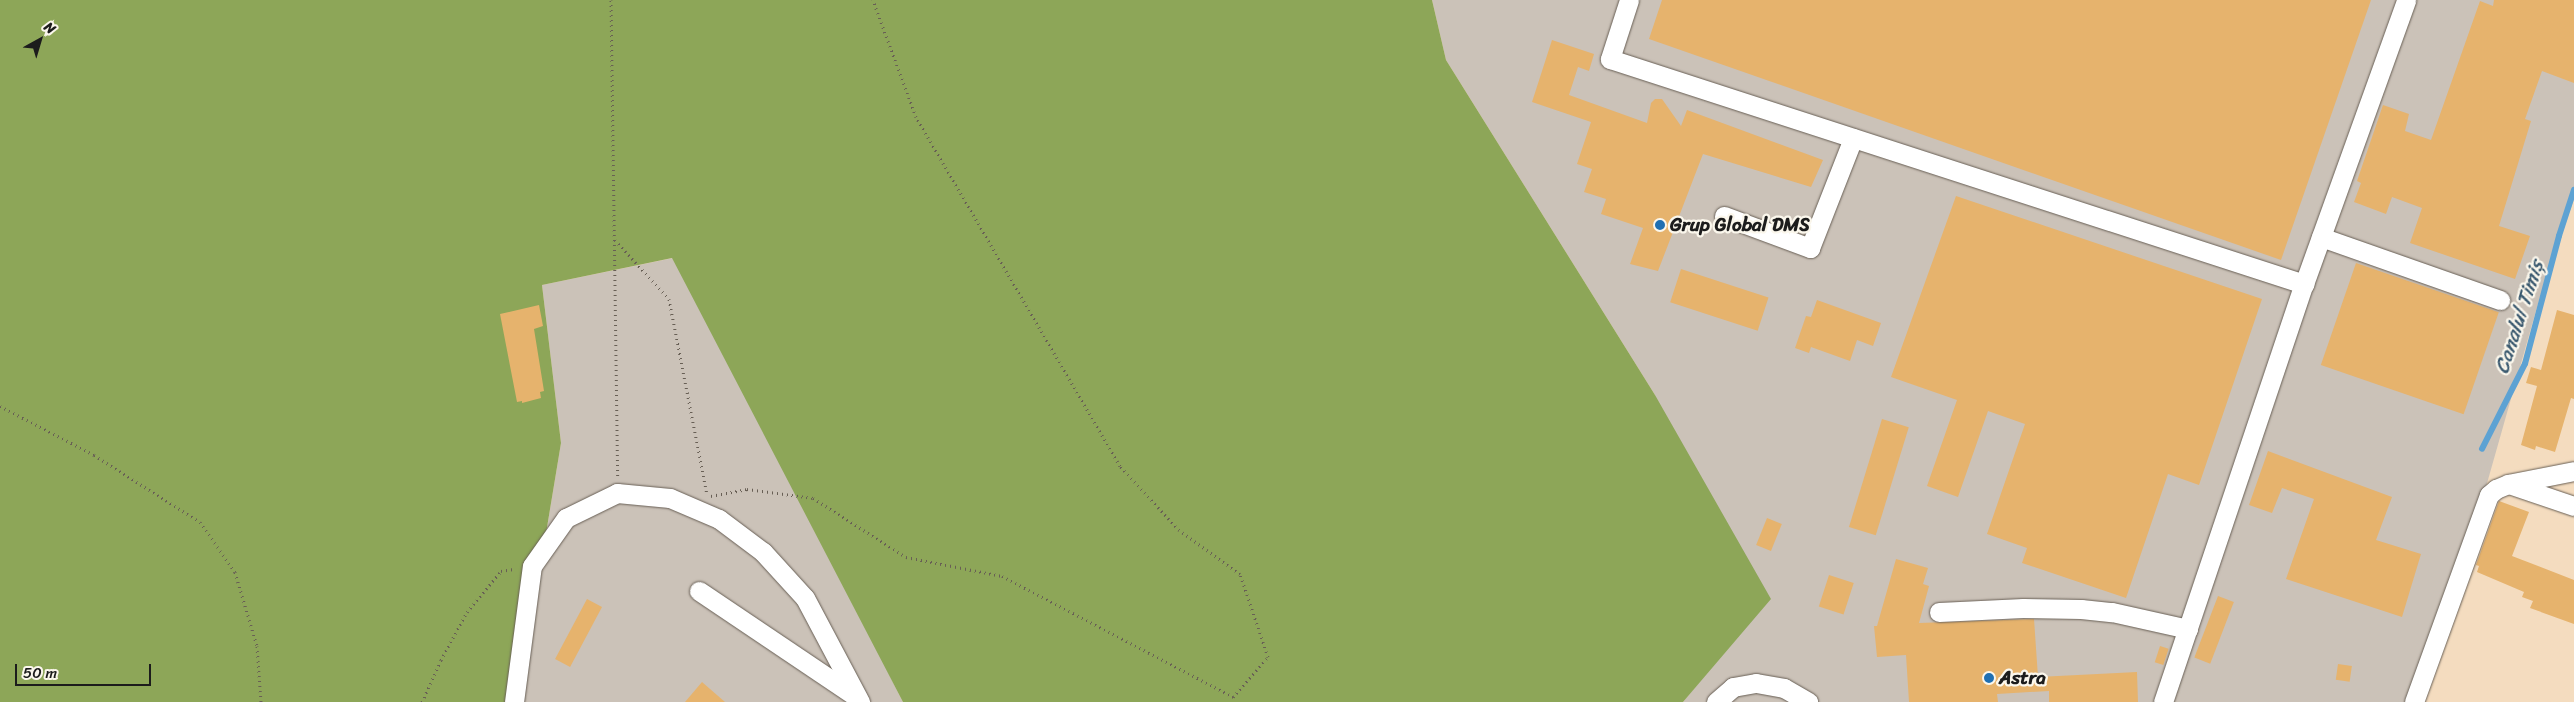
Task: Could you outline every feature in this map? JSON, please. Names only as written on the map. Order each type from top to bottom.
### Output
[{"type":"street","points":[[1629,0],[1610,58],[2304,284]]},
{"type":"street","points":[[2163,702],[2304,284],[2406,0]]},
{"type":"street","points":[[1724,216],[1810,248],[1853,138]]},
{"type":"street","points":[[2321,237],[2500,300]]},
{"type":"street","points":[[2414,702],[2489,495],[2496,489],[2508,484],[2574,471]]},
{"type":"street","points":[[2508,484],[2574,506]]},
{"type":"street","points":[[514,702],[532,566],[566,518],[617,493],[670,498],[719,519],[763,552],[805,598],[859,700]]},
{"type":"street","points":[[699,591],[859,700]]},
{"type":"street","points":[[1939,612],[2024,608],[2081,609],[2112,612],[2188,630]]},
{"type":"street","points":[[1716,702],[1733,687],[1756,683],[1784,688],[1808,702]]},
{"type":"path","points":[[611,0],[619,463],[617,493]]},
{"type":"path","points":[[615,240],[669,300],[707,496],[747,489],[812,498],[906,557],[1002,576],[1233,698],[1268,657],[1240,574],[1178,530],[1120,466],[916,117],[873,0]]},
{"type":"path","points":[[0,406],[94,455],[200,522],[235,572],[257,646],[260,702]]},
{"type":"path","points":[[422,702],[466,612],[501,571],[532,566]]},
{"type":"shaded area","points":[[1432,0],[2574,0],[2574,199],[2539,300],[2425,702],[1683,702],[1719,658],[1655,395],[1446,60]]},
{"type":"shaded area","points":[[673,258],[903,702],[518,702],[561,443],[542,285]]},
{"type":"green space","points":[[0,0],[1432,0],[1446,60],[1655,395],[1771,599],[1683,702],[903,702],[672,258],[542,285],[561,443],[518,702],[0,702]]},
{"type":"building","points":[[1662,0],[2371,0],[2281,260],[1649,39]]},
{"type":"building","points":[[2494,0],[2574,0],[2574,83],[2542,71],[2525,119],[2531,121],[2499,226],[2530,236],[2515,279],[2410,243],[2422,208],[2392,197],[2386,214],[2354,202],[2361,183],[2357,181],[2383,105],[2409,114],[2405,131],[2431,140],[2480,1],[2493,6]]},
{"type":"building","points":[[1552,40],[1594,54],[1589,71],[1578,67],[1569,95],[1647,123],[1651,103],[1655,99],[1662,99],[1681,126],[1687,110],[1823,160],[1811,187],[1703,154],[1658,271],[1630,264],[1643,228],[1601,214],[1606,199],[1584,192],[1592,169],[1577,164],[1591,122],[1532,102]]},
{"type":"building","points":[[1956,196],[2262,299],[2199,485],[2168,474],[2126,598],[2022,563],[2027,548],[1987,534],[2025,424],[1988,411],[1958,497],[1927,486],[1957,400],[1891,377]]},
{"type":"building","points":[[2356,263],[2499,312],[2464,414],[2321,365]]},
{"type":"building","points":[[1681,269],[1768,297],[1758,331],[1670,302]]},
{"type":"building","points":[[1817,300],[1881,323],[1873,346],[1857,340],[1850,361],[1811,347],[1809,353],[1795,348],[1806,316],[1811,317]]},
{"type":"building","points":[[539,305],[543,326],[534,329],[544,391],[540,392],[541,398],[522,403],[522,401],[517,402],[500,314]]},
{"type":"building","points":[[2557,310],[2574,315],[2574,399],[2571,398],[2555,452],[2536,446],[2535,450],[2521,445],[2537,386],[2526,383],[2531,367],[2541,370]]},
{"type":"building","points":[[1882,419],[1909,427],[1876,535],[1849,527]]},
{"type":"building","points":[[2268,451],[2392,497],[2376,540],[2421,554],[2402,617],[2286,579],[2314,499],[2282,488],[2272,513],[2249,505]]},
{"type":"building","points":[[2499,501],[2529,512],[2512,556],[2574,580],[2574,624],[2530,608],[2533,601],[2522,597],[2524,592],[2477,572],[2479,566],[2476,565]]},
{"type":"building","points":[[1767,518],[1782,524],[1771,551],[1756,545]]},
{"type":"building","points":[[1896,559],[1928,568],[1923,584],[1929,586],[1919,623],[2034,619],[2038,677],[2137,672],[2138,702],[2049,702],[2049,691],[1997,694],[1998,702],[1909,702],[1906,655],[1877,657],[1874,626],[1877,626]]},
{"type":"building","points":[[1829,575],[1854,583],[1844,614],[1819,606]]},
{"type":"building","points":[[2218,596],[2234,602],[2210,664],[2194,658]]},
{"type":"building","points":[[587,599],[602,607],[570,667],[555,659]]},
{"type":"building","points":[[2160,646],[2169,649],[2163,665],[2155,662]]},
{"type":"building","points":[[2338,664],[2352,666],[2350,682],[2336,680]]},
{"type":"building","points":[[702,682],[725,702],[685,702]]},
{"type":"waterway","name":"Canalul Timiș","points":[[2482,449],[2525,364],[2559,236],[2574,190]]},
{"type":"place","name":"Grup Global DMS","points":[[1660,225]]},
{"type":"place","name":"Astra","points":[[1989,678]]}]
